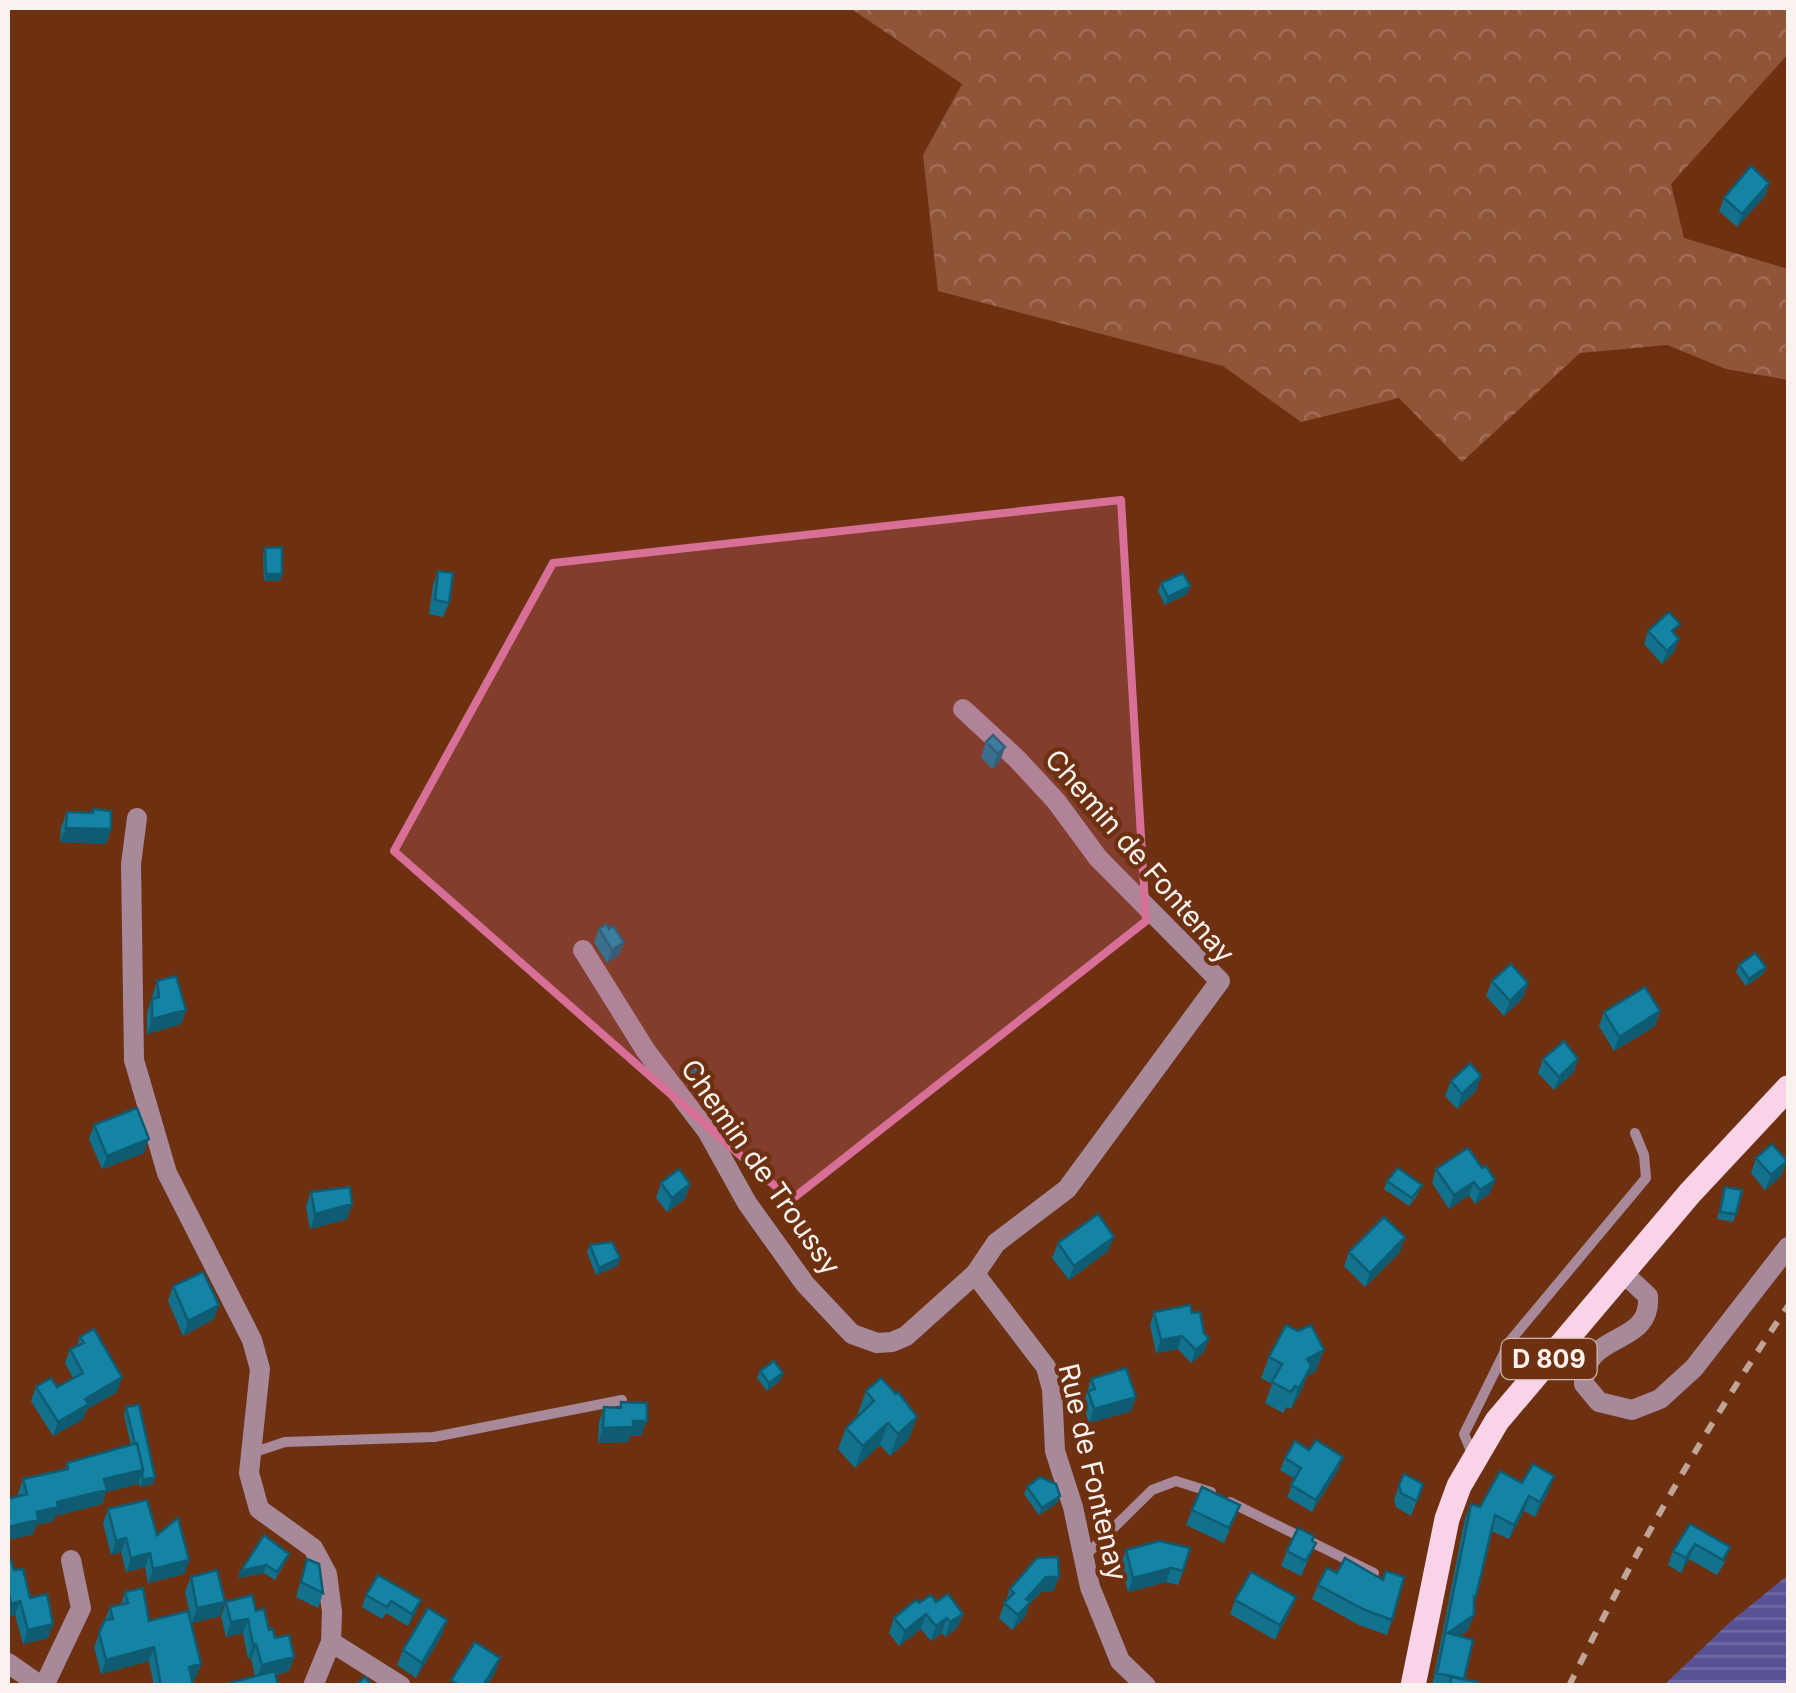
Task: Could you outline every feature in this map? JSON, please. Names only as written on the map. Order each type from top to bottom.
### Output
[{"type":"main road","name":"D 809","points":[[1413,1686],[1446,1519],[1474,1458],[1497,1421],[1690,1193],[1788,1088]]},
{"type":"street","name":"Chemin de Fontenay","points":[[964,709],[1017,758],[1056,801],[1098,858],[1220,981],[1067,1188],[996,1243],[975,1274]]},
{"type":"street","points":[[137,818],[131,864],[134,1060],[167,1173],[252,1340],[260,1369],[249,1473],[259,1509],[313,1548],[327,1574],[331,1642],[313,1686]]},
{"type":"street","name":"Chemin de Troussy","points":[[583,950],[646,1051],[707,1131],[747,1203],[805,1284],[852,1334],[877,1344],[906,1336],[975,1274]]},
{"type":"street","points":[[1623,1273],[1648,1296],[1647,1315],[1641,1326],[1600,1348],[1588,1360],[1584,1384],[1598,1402],[1632,1410],[1660,1400],[1694,1368],[1788,1247]]},
{"type":"street","name":"Rue de Fontenay","points":[[975,1274],[1046,1367],[1052,1389],[1054,1451],[1073,1507],[1090,1587],[1120,1661],[1146,1686]]},
{"type":"street","points":[[8,1663],[34,1684],[81,1608],[71,1560]]},
{"type":"street","points":[[331,1642],[401,1686]]},
{"type":"lane","points":[[1474,1458],[1464,1434],[1510,1341],[1646,1178],[1644,1155],[1635,1133]]},
{"type":"lane","points":[[251,1453],[285,1442],[434,1437],[622,1400]]},
{"type":"lane","points":[[1083,1558],[1152,1490],[1176,1481],[1195,1484],[1374,1573]]},
{"type":"highlighted area","points":[[1121,500],[1146,921],[791,1200],[394,851],[553,563]]},
{"type":"green space","points":[[850,8],[1788,8],[1788,54],[1671,184],[1684,238],[1788,269],[1788,380],[1726,369],[1667,345],[1580,353],[1462,462],[1399,398],[1301,422],[1223,366],[938,291],[923,155],[962,84]]},
{"type":"shaded area","points":[[1788,1575],[1788,1685],[1664,1685],[1729,1623]]},
{"type":"building","points":[[1751,166],[1769,183],[1742,214],[1724,198]]},
{"type":"building","points":[[282,547],[282,574],[266,574],[265,548]]},
{"type":"building","points":[[438,571],[453,573],[449,603],[435,600]]},
{"type":"building","points":[[1183,573],[1190,586],[1168,597],[1161,583]]},
{"type":"building","points":[[1669,612],[1680,624],[1672,631],[1679,639],[1667,651],[1648,631]]},
{"type":"building","points":[[993,735],[1005,747],[998,754],[986,742]]},
{"type":"building","points":[[93,809],[111,811],[111,829],[66,828],[67,812],[93,813]]},
{"type":"building","points":[[607,924],[624,942],[612,950],[599,929]]},
{"type":"building","points":[[1755,953],[1766,967],[1749,979],[1739,965]]},
{"type":"building","points":[[1511,964],[1528,983],[1510,1001],[1492,981]]},
{"type":"building","points":[[176,976],[186,1010],[152,1019],[152,999],[159,997],[157,981]]},
{"type":"building","points":[[1645,987],[1660,1011],[1619,1037],[1604,1012]]},
{"type":"building","points":[[1564,1041],[1578,1059],[1559,1077],[1543,1059]]},
{"type":"building","points":[[697,1061],[709,1081],[704,1085],[690,1066]]},
{"type":"building","points":[[1470,1063],[1481,1076],[1462,1094],[1451,1081]]},
{"type":"building","points":[[137,1108],[149,1139],[107,1156],[94,1125]]},
{"type":"building","points":[[1772,1144],[1787,1161],[1771,1175],[1756,1158]]},
{"type":"building","points":[[1468,1148],[1495,1180],[1480,1190],[1474,1182],[1454,1195],[1436,1169]]},
{"type":"building","points":[[1398,1168],[1422,1185],[1412,1198],[1387,1181]]},
{"type":"building","points":[[679,1169],[690,1184],[672,1198],[661,1183]]},
{"type":"building","points":[[350,1187],[352,1204],[315,1214],[311,1192]]},
{"type":"building","points":[[1725,1187],[1742,1190],[1736,1214],[1720,1212]]},
{"type":"building","points":[[1098,1214],[1114,1237],[1074,1266],[1058,1243]]},
{"type":"building","points":[[1384,1217],[1405,1237],[1370,1273],[1349,1252]]},
{"type":"building","points":[[612,1242],[620,1258],[599,1268],[590,1245]]},
{"type":"building","points":[[203,1272],[219,1305],[188,1321],[173,1286]]},
{"type":"building","points":[[1190,1305],[1192,1313],[1200,1312],[1209,1339],[1196,1350],[1182,1336],[1161,1340],[1154,1312]]},
{"type":"building","points":[[1286,1325],[1298,1331],[1311,1325],[1324,1350],[1307,1359],[1311,1366],[1299,1388],[1295,1386],[1291,1392],[1272,1382],[1282,1364],[1269,1357]]},
{"type":"building","points":[[94,1329],[122,1377],[85,1399],[89,1404],[58,1422],[36,1387],[51,1378],[57,1387],[83,1373],[70,1349],[84,1343],[80,1337]]},
{"type":"building","points":[[774,1361],[783,1373],[769,1383],[760,1371]]},
{"type":"building","points":[[1126,1368],[1136,1397],[1094,1409],[1088,1391],[1095,1389],[1091,1379]]},
{"type":"building","points":[[881,1378],[917,1417],[898,1434],[888,1423],[863,1446],[846,1428],[874,1401],[866,1391]]},
{"type":"building","points":[[621,1402],[647,1403],[647,1421],[633,1421],[633,1427],[603,1428],[604,1407],[621,1408]]},
{"type":"building","points":[[139,1405],[155,1477],[143,1480],[126,1407]]},
{"type":"building","points":[[1316,1440],[1343,1457],[1316,1500],[1291,1485],[1301,1468],[1285,1458],[1295,1441],[1309,1450]]},
{"type":"building","points":[[137,1443],[143,1470],[104,1479],[107,1490],[57,1502],[58,1507],[37,1512],[38,1520],[8,1527],[8,1499],[27,1494],[23,1479],[68,1469],[67,1463]]},
{"type":"building","points":[[1533,1464],[1554,1476],[1540,1502],[1529,1496],[1514,1525],[1495,1515],[1474,1596],[1474,1615],[1448,1633],[1473,1640],[1464,1679],[1437,1673],[1471,1504],[1480,1507],[1500,1471],[1522,1483]]},
{"type":"building","points":[[1404,1474],[1423,1484],[1417,1501],[1401,1493],[1399,1485]]},
{"type":"building","points":[[1040,1477],[1056,1484],[1060,1496],[1042,1508],[1027,1487]]},
{"type":"building","points":[[1202,1487],[1240,1505],[1229,1528],[1192,1510]]},
{"type":"building","points":[[147,1500],[157,1535],[178,1518],[189,1560],[153,1569],[150,1553],[131,1558],[126,1538],[116,1541],[108,1509]]},
{"type":"building","points":[[1690,1524],[1730,1547],[1723,1560],[1695,1544],[1686,1558],[1673,1551]]},
{"type":"building","points":[[1298,1528],[1314,1536],[1312,1541],[1316,1543],[1306,1561],[1287,1551]]},
{"type":"building","points":[[264,1535],[289,1554],[277,1572],[266,1565],[241,1571]]},
{"type":"building","points":[[1159,1541],[1190,1548],[1183,1571],[1171,1568],[1133,1578],[1126,1550]]},
{"type":"building","points":[[1058,1557],[1059,1577],[1046,1577],[1026,1599],[1030,1602],[1018,1615],[1004,1603],[1014,1593],[1010,1589],[1037,1558]]},
{"type":"building","points":[[1345,1558],[1383,1580],[1386,1571],[1404,1577],[1392,1620],[1318,1585],[1327,1568],[1337,1573]]},
{"type":"building","points":[[307,1559],[319,1564],[323,1593],[301,1582]]},
{"type":"building","points":[[11,1560],[14,1570],[23,1569],[30,1598],[47,1594],[53,1624],[28,1630],[20,1601],[11,1604]]},
{"type":"building","points":[[217,1570],[225,1602],[197,1608],[191,1577]]},
{"type":"building","points":[[1251,1572],[1296,1597],[1280,1625],[1235,1600]]},
{"type":"building","points":[[378,1575],[421,1600],[412,1614],[391,1601],[387,1607],[366,1595]]},
{"type":"building","points":[[143,1588],[149,1621],[188,1611],[201,1664],[189,1667],[193,1685],[161,1686],[154,1647],[106,1660],[99,1633],[105,1620],[113,1619],[110,1607],[128,1603],[125,1592]]},
{"type":"building","points":[[948,1594],[963,1614],[950,1622],[947,1618],[936,1626],[926,1614],[905,1631],[894,1618],[916,1600],[919,1603],[931,1595],[936,1602]]},
{"type":"building","points":[[252,1595],[256,1611],[264,1609],[275,1638],[289,1635],[294,1657],[262,1665],[248,1619],[231,1622],[226,1602]]},
{"type":"building","points":[[428,1608],[447,1620],[422,1663],[403,1650]]},
{"type":"building","points":[[475,1642],[500,1658],[483,1686],[461,1686],[451,1680]]},
{"type":"building","points":[[275,1671],[278,1686],[226,1684]]},
{"type":"building","points":[[365,1677],[372,1686],[355,1686]]},
{"type":"building","points":[[1451,1677],[1478,1682],[1477,1686],[1450,1686]]},
{"type":"railway","points":[[1569,1686],[1672,1492],[1788,1306]]}]
